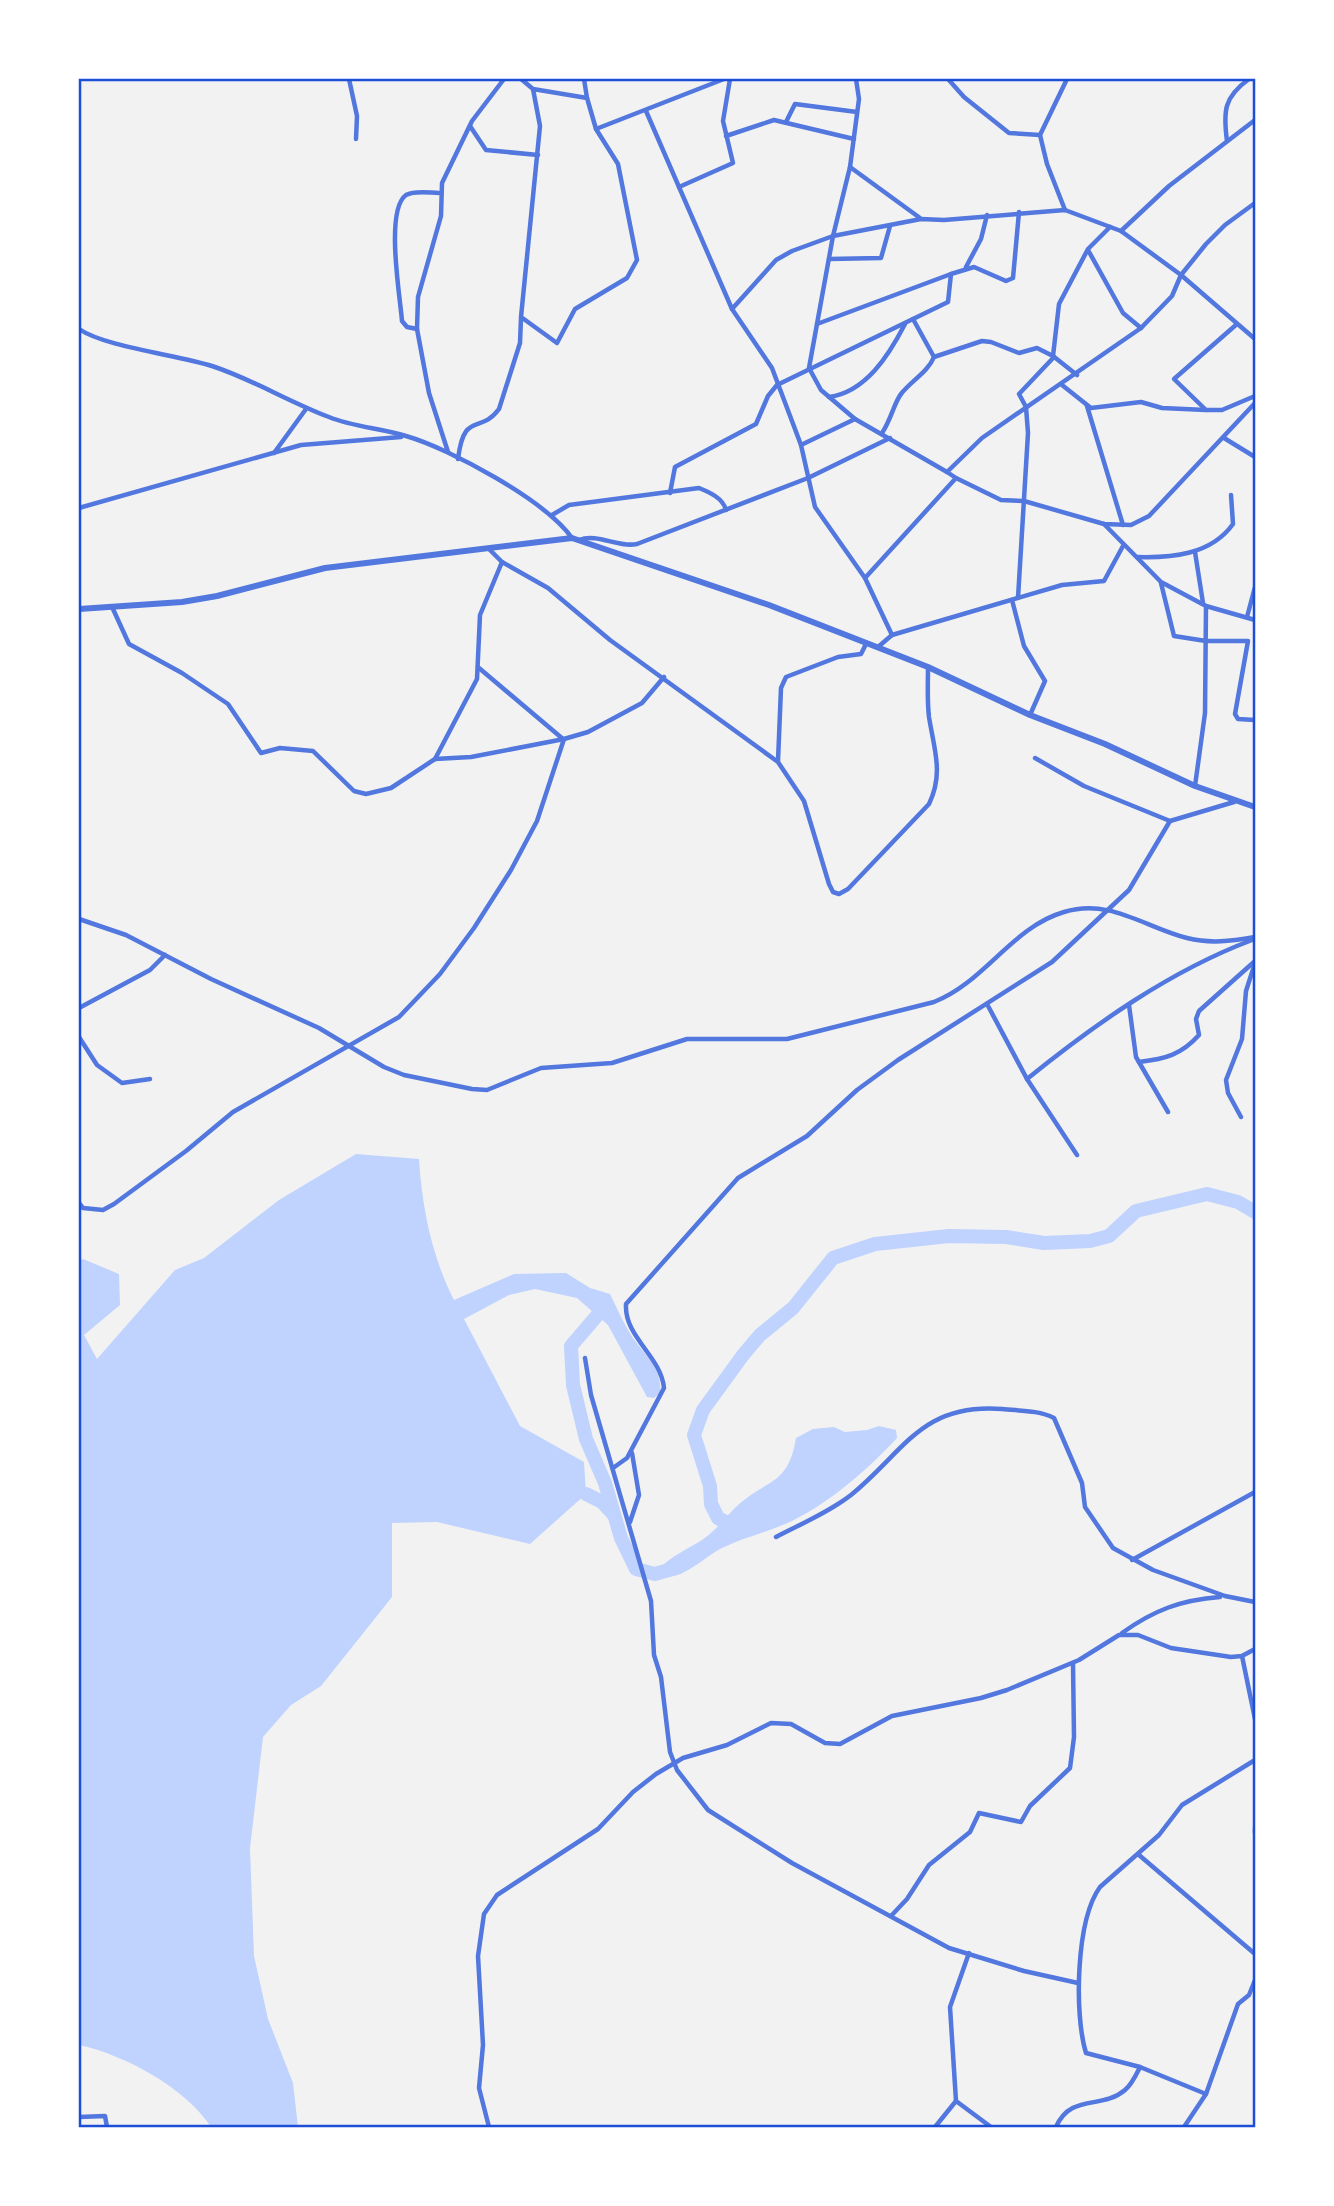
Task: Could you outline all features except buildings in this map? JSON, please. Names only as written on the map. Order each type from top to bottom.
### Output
[{"type":"street","points":[[349,79],[357,116],[356,139]]},
{"type":"street","points":[[448,453],[429,393],[417,329],[418,297],[443,209],[439,194],[448,167],[470,125],[504,79]]},
{"type":"street","points":[[522,79],[533,89],[587,98]]},
{"type":"street","points":[[521,317],[557,343],[575,309],[627,278],[637,260],[630,213],[618,164],[596,129],[584,79]]},
{"type":"street","points":[[596,129],[724,79]]},
{"type":"street","points":[[679,187],[733,163],[723,121],[730,79]]},
{"type":"street","points":[[856,79],[859,99],[855,139],[809,368],[816,384],[855,419],[956,478],[1001,500],[1024,501],[1104,524],[1123,525],[1139,523],[1149,516],[1255,403]]},
{"type":"street","points":[[948,79],[964,97],[1009,133],[1040,135]]},
{"type":"street","points":[[1065,209],[1047,164],[1040,135],[1067,79]]},
{"type":"street","points":[[1227,141],[1225,118],[1229,95],[1249,79]]},
{"type":"street","points":[[458,459],[463,433],[467,427],[499,409],[520,343],[540,126],[533,89]]},
{"type":"street","points":[[785,123],[795,104],[857,112]]},
{"type":"street","points":[[646,111],[732,309],[772,368],[801,445],[815,507],[865,578],[892,635]]},
{"type":"street","points":[[726,136],[774,120],[855,139]]},
{"type":"street","points":[[1121,231],[1169,186],[1255,120]]},
{"type":"street","points":[[470,125],[486,150],[538,155]]},
{"type":"street","points":[[850,167],[921,219]]},
{"type":"street","points":[[417,329],[407,327],[402,321],[394,244],[400,205],[403,198],[412,193],[439,194]]},
{"type":"street","points":[[947,472],[972,446],[1026,407],[1062,386],[1140,328],[1172,296],[1181,275],[1225,225],[1255,203]]},
{"type":"street","points":[[732,309],[776,260],[792,251],[834,236],[921,219],[944,220],[1065,209],[1121,231],[1181,275],[1255,339]]},
{"type":"street","points":[[817,324],[967,267],[981,268],[1006,281],[1013,278],[1019,212]]},
{"type":"street","points":[[967,267],[981,239],[987,215]]},
{"type":"street","points":[[829,259],[881,258],[890,226]]},
{"type":"street","points":[[1030,715],[1045,681],[1024,646],[1015,599],[1028,433],[1026,407],[1020,398],[1021,390],[1054,356],[1059,304],[1088,249],[1110,227]]},
{"type":"street","points":[[1088,249],[1122,313],[1140,328]]},
{"type":"street","points":[[670,494],[675,467],[756,424],[768,396],[777,385],[948,302],[951,274]]},
{"type":"street","points":[[913,320],[934,357]]},
{"type":"street","points":[[828,397],[851,392],[867,379],[905,323]]},
{"type":"street","points":[[1206,410],[1176,383],[1175,375],[1237,324]]},
{"type":"street","points":[[79,329],[97,337],[211,366],[337,421],[407,436],[448,453],[526,497],[552,515],[576,539],[769,605],[928,667],[1030,715],[1105,744],[1195,786],[1234,802],[1255,807]]},
{"type":"street","points":[[882,433],[895,412],[900,396],[934,357],[987,341],[1019,353],[1037,348],[1054,356],[1077,375]]},
{"type":"street","points":[[1062,386],[1087,406],[1123,525]]},
{"type":"street","points":[[1087,406],[1141,402],[1162,408],[1222,410],[1255,396]]},
{"type":"street","points":[[274,454],[306,409]]},
{"type":"street","points":[[801,445],[855,419]]},
{"type":"street","points":[[79,508],[301,446],[407,436]]},
{"type":"street","points":[[79,609],[113,609],[217,596],[325,568],[488,548],[590,537],[630,545],[808,478],[891,438]]},
{"type":"street","points":[[1224,438],[1255,457]]},
{"type":"street","points":[[865,578],[956,478]]},
{"type":"street","points":[[552,515],[569,505],[670,494],[699,488],[725,504],[726,510]]},
{"type":"street","points":[[1136,557],[1166,558],[1195,552],[1233,524],[1231,495]]},
{"type":"street","points":[[1104,524],[1161,582],[1204,605],[1255,620]]},
{"type":"street","points":[[878,648],[892,635],[1062,585],[1104,581],[1123,546]]},
{"type":"street","points":[[488,548],[502,562],[548,588],[610,640],[778,762],[804,801],[833,892],[844,892],[929,804],[937,788],[938,764],[929,715],[928,667]]},
{"type":"street","points":[[1195,552],[1204,605],[1206,641],[1205,713],[1195,786]]},
{"type":"street","points":[[113,609],[129,644],[182,673],[228,704],[261,753],[280,748],[313,751],[354,792],[366,793],[391,788],[435,759],[477,679],[481,615],[502,562]]},
{"type":"street","points":[[1161,582],[1172,634],[1206,641],[1248,641],[1236,717],[1255,720]]},
{"type":"street","points":[[1247,617],[1255,587]]},
{"type":"street","points":[[778,762],[781,688],[786,677],[838,657],[861,654],[866,644]]},
{"type":"street","points":[[479,668],[564,739]]},
{"type":"street","points":[[435,759],[471,757],[588,732],[636,706],[664,677]]},
{"type":"street","points":[[79,1203],[83,1208],[98,1210],[114,1204],[186,1152],[233,1112],[399,1017],[440,974],[474,928],[537,821],[564,739]]},
{"type":"street","points":[[1035,758],[1084,786],[1170,821],[1234,802]]},
{"type":"street","points":[[613,1468],[626,1458],[632,1449],[664,1388],[659,1367],[629,1325],[626,1304],[738,1178],[807,1136],[857,1090],[898,1060],[1052,961],[1129,890],[1170,821]]},
{"type":"street","points":[[79,919],[126,935],[319,1028],[404,1075],[487,1090],[541,1068],[612,1063],[687,1039],[800,1036],[956,993],[1035,924],[1063,912],[1085,907],[1110,909],[1184,938],[1205,942],[1255,938]]},
{"type":"street","points":[[1027,1079],[1069,1045],[1195,964],[1255,938]]},
{"type":"street","points":[[79,1008],[150,970],[165,955]]},
{"type":"street","points":[[1139,1062],[1168,1059],[1180,1053],[1199,1035],[1196,1019],[1199,1011],[1255,962]]},
{"type":"street","points":[[1241,1117],[1228,1093],[1226,1080],[1241,1039],[1246,990],[1255,962]]},
{"type":"street","points":[[987,1004],[1027,1079],[1077,1155]]},
{"type":"street","points":[[1129,1005],[1139,1062],[1168,1112]]},
{"type":"street","points":[[79,1037],[97,1065],[122,1083],[150,1079]]},
{"type":"street","points":[[584,1358],[591,1395],[653,1613],[654,1656],[661,1676],[666,1740],[674,1763],[717,1817],[755,1837],[792,1863],[949,1948],[1024,1971],[1079,1983]]},
{"type":"street","points":[[776,1537],[850,1495],[901,1444],[953,1411],[989,1408],[1044,1413],[1054,1419],[1082,1483],[1085,1507],[1113,1548],[1132,1560],[1224,1596],[1255,1602]]},
{"type":"street","points":[[629,1524],[639,1496],[631,1458],[632,1449]]},
{"type":"street","points":[[1132,1560],[1255,1492]]},
{"type":"street","points":[[489,2127],[479,2088],[483,2045],[478,1967],[484,1914],[497,1895],[598,1829],[633,1791],[674,1763],[727,1745],[771,1723],[782,1722],[825,1743],[840,1744],[892,1716],[981,1698],[1073,1663],[1161,1608],[1182,1601],[1224,1596]]},
{"type":"street","points":[[1119,1635],[1138,1635],[1171,1648],[1242,1656],[1255,1649]]},
{"type":"street","points":[[1242,1656],[1255,1719]]},
{"type":"street","points":[[891,1916],[907,1899],[929,1865],[970,1832],[979,1813],[1021,1822],[1030,1807],[1070,1768],[1074,1737],[1073,1663]]},
{"type":"street","points":[[1206,2094],[1140,2067],[1086,2053],[1079,1983],[1085,1920],[1093,1896],[1108,1879],[1159,1835],[1182,1805],[1255,1760]]},
{"type":"street","points":[[1139,1855],[1255,1954]]},
{"type":"street","points":[[935,2127],[956,2101],[950,2007],[969,1953]]},
{"type":"street","points":[[1184,2127],[1206,2094],[1238,2004],[1249,1995],[1255,1980]]},
{"type":"street","points":[[1056,2127],[1070,2108],[1120,2094],[1140,2067]]},
{"type":"street","points":[[956,2101],[992,2127]]},
{"type":"street","points":[[79,2117],[105,2116],[107,2127]]},
{"type":"street","points":[[980,2120],[980,2127]]},
{"type":"water","points":[[356,1154],[419,1159],[429,1232],[454,1300],[514,1274],[566,1273],[590,1288],[610,1294],[628,1330],[658,1374],[660,1393],[654,1398],[647,1397],[608,1325],[577,1298],[535,1289],[509,1295],[464,1319],[520,1426],[584,1462],[586,1494],[530,1544],[437,1522],[392,1523],[392,1597],[321,1686],[291,1705],[263,1737],[250,1848],[254,1956],[268,2019],[293,2083],[298,2127],[211,2127],[186,2099],[170,2086],[115,2056],[79,2045],[79,1261],[83,1259],[119,1274],[120,1305],[84,1335],[97,1359],[175,1270],[204,1258],[279,1200]]},
{"type":"water","points":[[879,1426],[896,1430],[897,1438],[874,1462],[821,1504],[783,1525],[722,1548],[686,1571],[665,1576],[661,1567],[707,1536],[738,1505],[782,1473],[788,1465],[796,1438],[813,1429],[834,1427],[845,1432]]},
{"type":"waterway","points":[[740,1530],[718,1518],[711,1504],[710,1486],[694,1435],[703,1410],[743,1355],[760,1335],[793,1308],[833,1258],[875,1244],[949,1236],[1006,1237],[1044,1243],[1090,1241],[1109,1236],[1136,1211],[1207,1194],[1238,1202],[1255,1212]]},
{"type":"waterway","points":[[607,1304],[571,1346],[573,1385],[586,1439],[605,1483],[621,1538],[636,1569],[655,1574],[679,1567]]},
{"type":"waterway","points":[[586,1494],[602,1502],[614,1515]]}]
